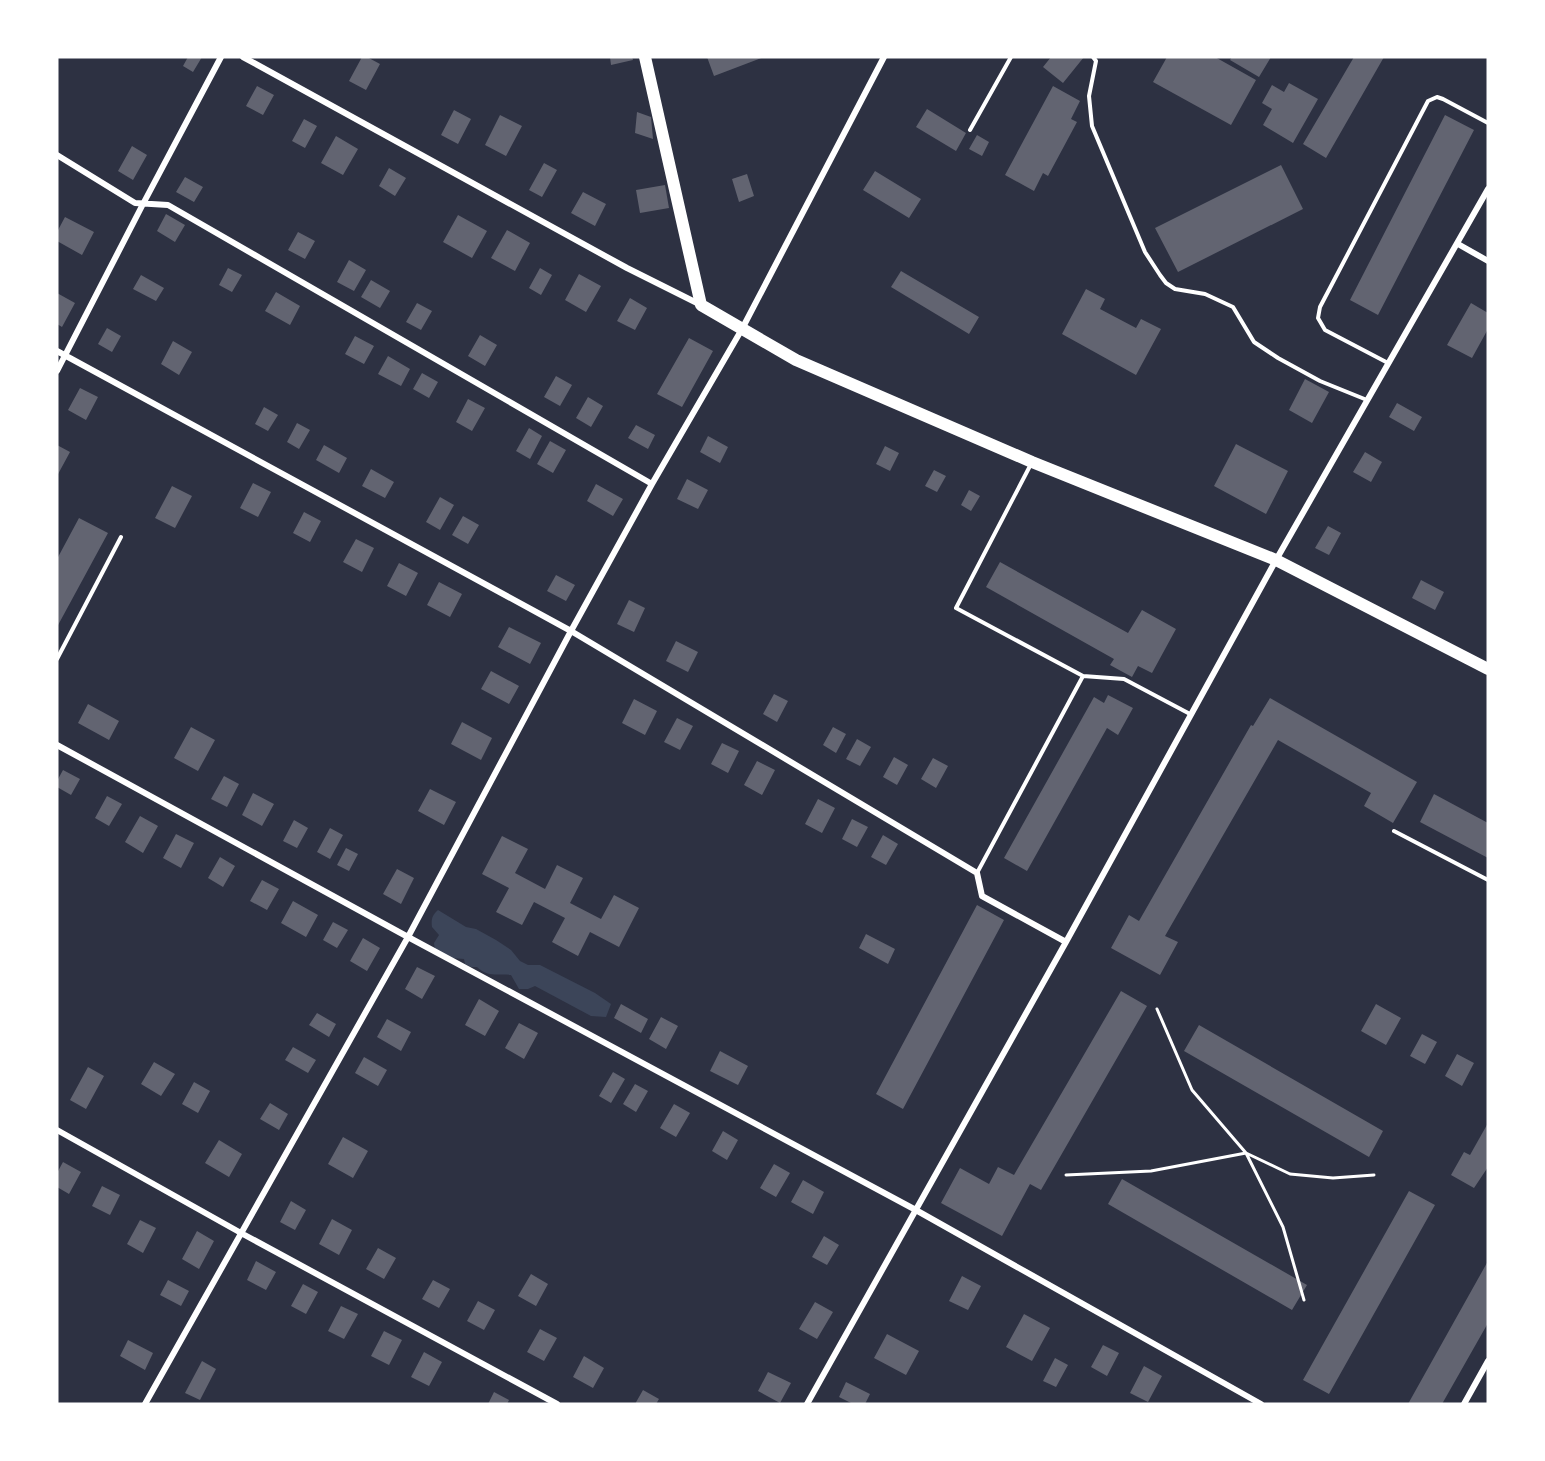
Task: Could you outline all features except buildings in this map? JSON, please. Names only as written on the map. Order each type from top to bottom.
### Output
[{"type":"main road","points":[[645,57],[701,306],[796,360],[1032,462],[1276,560],[1488,669]]},
{"type":"street","points":[[57,371],[221,57]]},
{"type":"street","points":[[243,57],[701,306]]},
{"type":"street","points":[[145,1404],[408,937],[652,484],[742,329],[884,57]]},
{"type":"street","points":[[57,155],[135,203],[168,205],[652,484]]},
{"type":"street","points":[[807,1404],[1066,942],[1276,560],[1488,189]]},
{"type":"street","points":[[1458,244],[1488,261]]},
{"type":"street","points":[[57,351],[571,631],[977,873],[982,896],[1066,942]]},
{"type":"street","points":[[57,745],[408,937],[915,1209],[1261,1404]]},
{"type":"street","points":[[57,1130],[241,1233],[557,1404]]},
{"type":"street","points":[[1464,1404],[1488,1361]]},
{"type":"lane","points":[[970,130],[1011,57]]},
{"type":"lane","points":[[1093,57],[1096,61],[1089,96],[1092,126],[1145,252],[1166,283],[1175,289],[1205,294],[1233,307],[1254,342],[1320,381],[1368,401]]},
{"type":"lane","points":[[1389,364],[1325,330],[1318,318],[1320,307],[1428,101],[1437,97],[1443,99],[1488,123]]},
{"type":"lane","points":[[1032,462],[956,608],[1083,676],[1124,679],[1192,715]]},
{"type":"lane","points":[[57,659],[121,537]]},
{"type":"lane","points":[[977,873],[1083,676]]},
{"type":"lane","points":[[1394,831],[1488,880]]},
{"type":"path","points":[[1157,1008],[1192,1090],[1246,1154],[1283,1227],[1304,1300]]},
{"type":"path","points":[[1066,1175],[1152,1170],[1246,1154],[1290,1174],[1333,1178],[1374,1174]]},
{"type":"shaded area","points":[[438,910],[466,927],[476,929],[496,940],[511,950],[520,961],[528,965],[540,965],[595,993],[611,1004],[606,1017],[591,1016],[535,986],[519,989],[511,975],[485,973],[477,967],[465,964],[464,959],[452,958],[435,950],[434,943],[439,935],[432,927],[432,922]]}]
